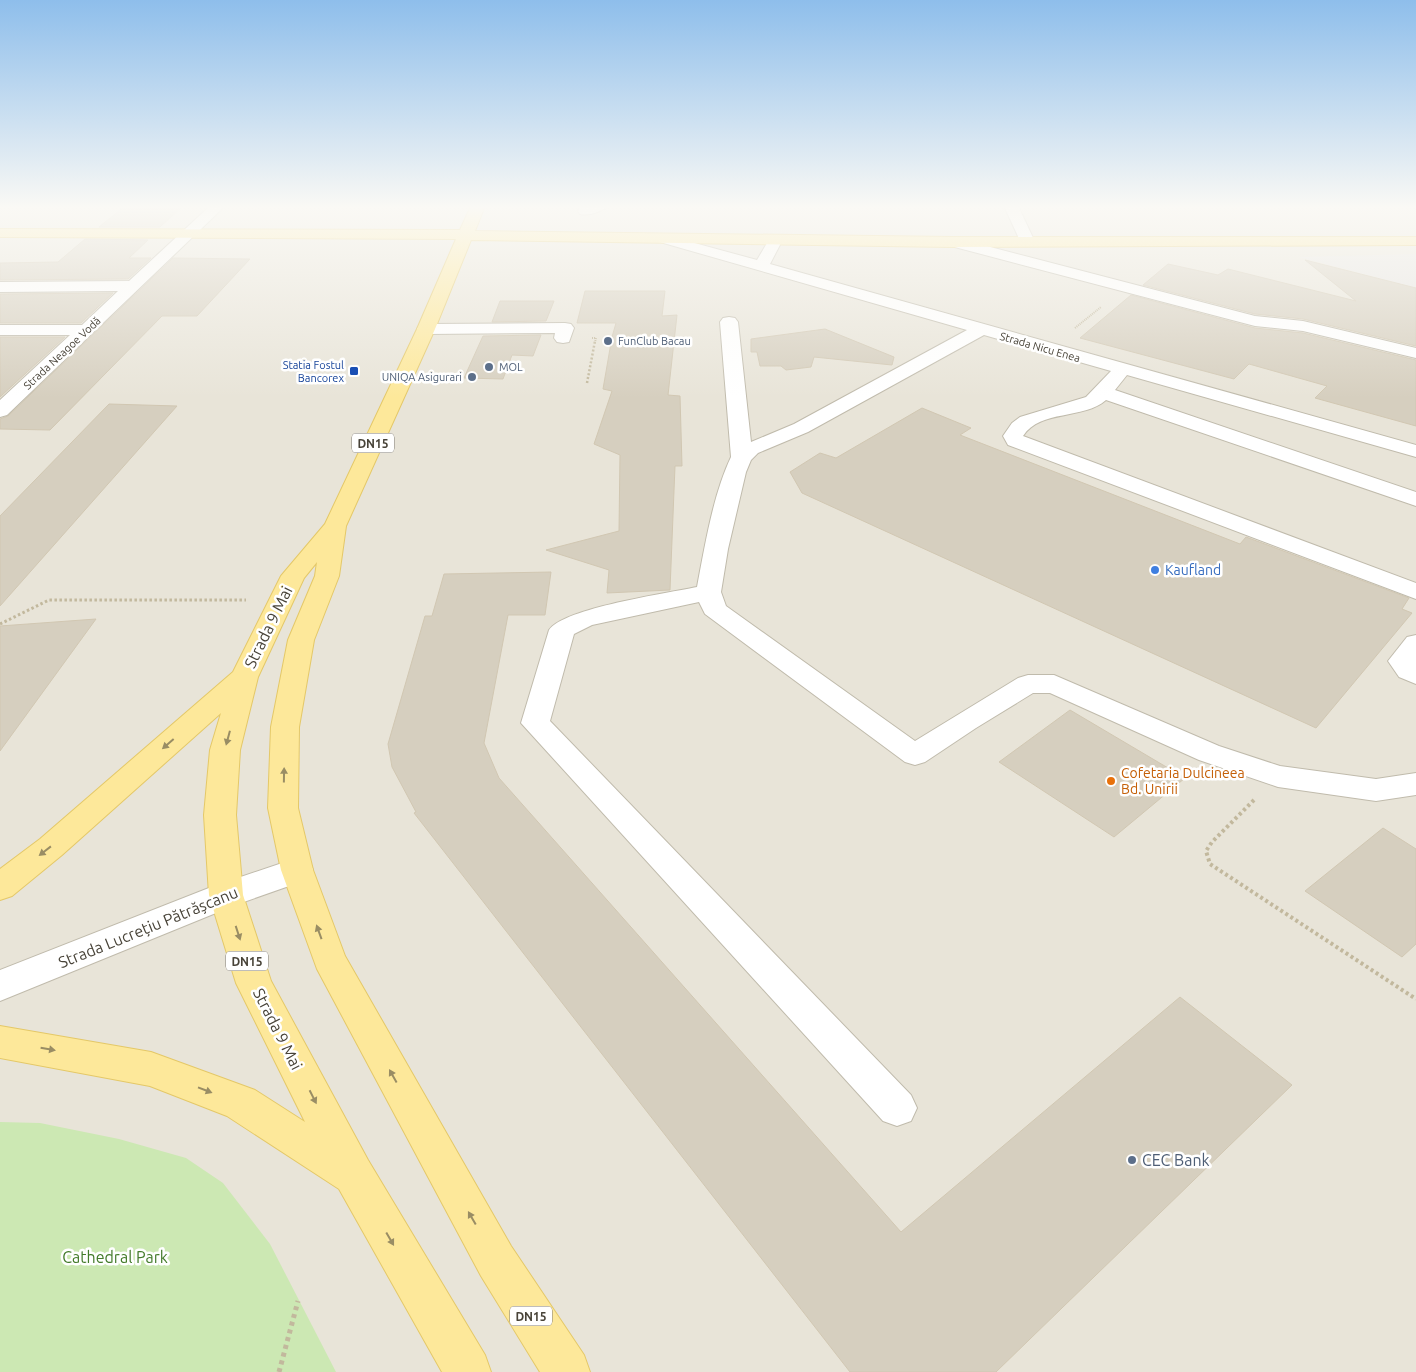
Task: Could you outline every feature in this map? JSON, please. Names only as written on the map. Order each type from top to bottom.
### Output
[{"type":"main road","name":"Strada 9 Mai","points":[[451,270],[426,329],[335,526],[293,576],[244,678],[225,750],[220,815],[226,895],[254,983],[353,1174],[468,1372]]},
{"type":"main road","name":"Strada 9 Mai","points":[[335,526],[327,576],[301,640],[285,727],[283,808],[297,870],[334,968],[496,1261],[567,1372]]},
{"type":"main road","points":[[0,886],[51,847],[244,678]]},
{"type":"main road","points":[[0,1042],[48,1049],[160,1073],[241,1103],[353,1174]]},
{"type":"street","name":"Strada Neagoe Vodă","points":[[0,411],[151,270]]},
{"type":"street","name":"Strada Nicu Enea","points":[[772,270],[1416,451]]},
{"type":"street","points":[[1059,270],[1255,321],[1302,326],[1416,353]]},
{"type":"street","points":[[0,287],[134,286]]},
{"type":"street","points":[[729,322],[742,457]]},
{"type":"street","points":[[426,329],[565,328],[563,338]]},
{"type":"street","points":[[0,330],[86,330]]},
{"type":"street","points":[[980,330],[801,428],[751,449],[742,457],[734,472],[716,549],[709,592],[714,608],[916,755],[966,721],[1028,684],[1054,684],[1208,753],[1278,776],[1376,790],[1416,784]]},
{"type":"street","points":[[1122,370],[1093,401],[1083,406],[1044,414],[1021,426],[1013,436],[1015,441],[1416,592]]},
{"type":"street","points":[[1102,392],[1416,499]]},
{"type":"street","points":[[709,592],[584,619],[562,630],[535,723],[897,1108]]},
{"type":"street","points":[[1416,643],[1401,661],[1408,671],[1416,675]]},
{"type":"street","name":"Strada Lucrețiu Pătrășcanu","points":[[0,986],[226,895],[297,870]]},
{"type":"path","points":[[1049,349],[1124,287]]},
{"type":"path","points":[[0,624],[49,600],[281,600]]},
{"type":"path","points":[[1278,776],[1212,842],[1206,852],[1210,864],[1416,999]]},
{"type":"path","points":[[279,1372],[298,1301]]},
{"type":"shaded area","points":[[0,270],[1416,270],[1416,1372],[0,1372]]},
{"type":"shaded area","points":[[1348,270],[1416,270],[1416,288]]},
{"type":"green space","name":"Cathedral Park","points":[[0,1122],[40,1123],[119,1139],[186,1158],[223,1183],[270,1244],[336,1372],[0,1372]]},
{"type":"building","points":[[0,270],[138,270],[128,279],[0,280]]},
{"type":"building","points":[[160,270],[240,270],[197,316],[162,316],[50,430],[0,429],[0,419],[8,416]]},
{"type":"building","points":[[1161,270],[1195,270],[1218,275],[1226,270],[1232,270],[1356,301],[1317,270],[1345,270],[1416,288],[1416,346],[1303,319],[1255,314],[1143,285]]},
{"type":"building","points":[[585,291],[665,291],[662,316],[677,315],[668,395],[680,396],[682,466],[675,466],[670,590],[607,593],[609,570],[546,550],[619,531],[620,455],[594,444],[612,391],[603,389],[616,323],[577,323]]},
{"type":"building","points":[[113,293],[81,323],[0,323],[0,294]]},
{"type":"building","points":[[1131,295],[1255,328],[1303,333],[1416,360],[1416,426],[1315,398],[1327,386],[1249,364],[1234,379],[1080,338]]},
{"type":"building","points":[[500,301],[554,301],[546,321],[492,322]]},
{"type":"building","points":[[825,329],[894,357],[892,365],[814,357],[811,367],[786,370],[781,366],[760,366],[757,352],[751,352],[751,339]]},
{"type":"building","name":"MOL","points":[[541,335],[533,356],[512,355],[503,379],[464,378],[483,336]]},
{"type":"building","points":[[0,337],[65,337],[0,397]]},
{"type":"building","points":[[109,404],[177,406],[0,606],[0,516]]},
{"type":"building","name":"Kaufland","points":[[922,408],[971,428],[960,435],[1240,544],[1246,537],[1409,598],[1402,609],[1412,613],[1316,728],[802,493],[790,472],[820,453],[836,458]]},
{"type":"building","points":[[551,572],[545,615],[508,615],[484,743],[499,778],[901,1232],[1180,997],[1292,1085],[996,1372],[850,1372],[414,813],[416,812],[392,767],[388,744],[425,616],[432,616],[444,574]]},
{"type":"building","points":[[96,619],[0,751],[0,626]]},
{"type":"building","points":[[1070,710],[1185,778],[1114,837],[999,762]]},
{"type":"building","points":[[1383,828],[1416,849],[1416,944],[1402,957],[1305,891]]},
{"type":"place","name":"FunClub Bacau","points":[[608,341]]},
{"type":"place","name":"MOL","points":[[489,367]]},
{"type":"place","name":"Statia Fostul Bancorex","points":[[354,371]]},
{"type":"place","name":"UNIQA Asigurari","points":[[472,377]]},
{"type":"place","name":"Kaufland","points":[[1155,570]]},
{"type":"place","name":"Cofetaria Dulcineea Bd. Unirii","points":[[1111,781]]},
{"type":"place","name":"CEC Bank","points":[[1132,1160]]}]
